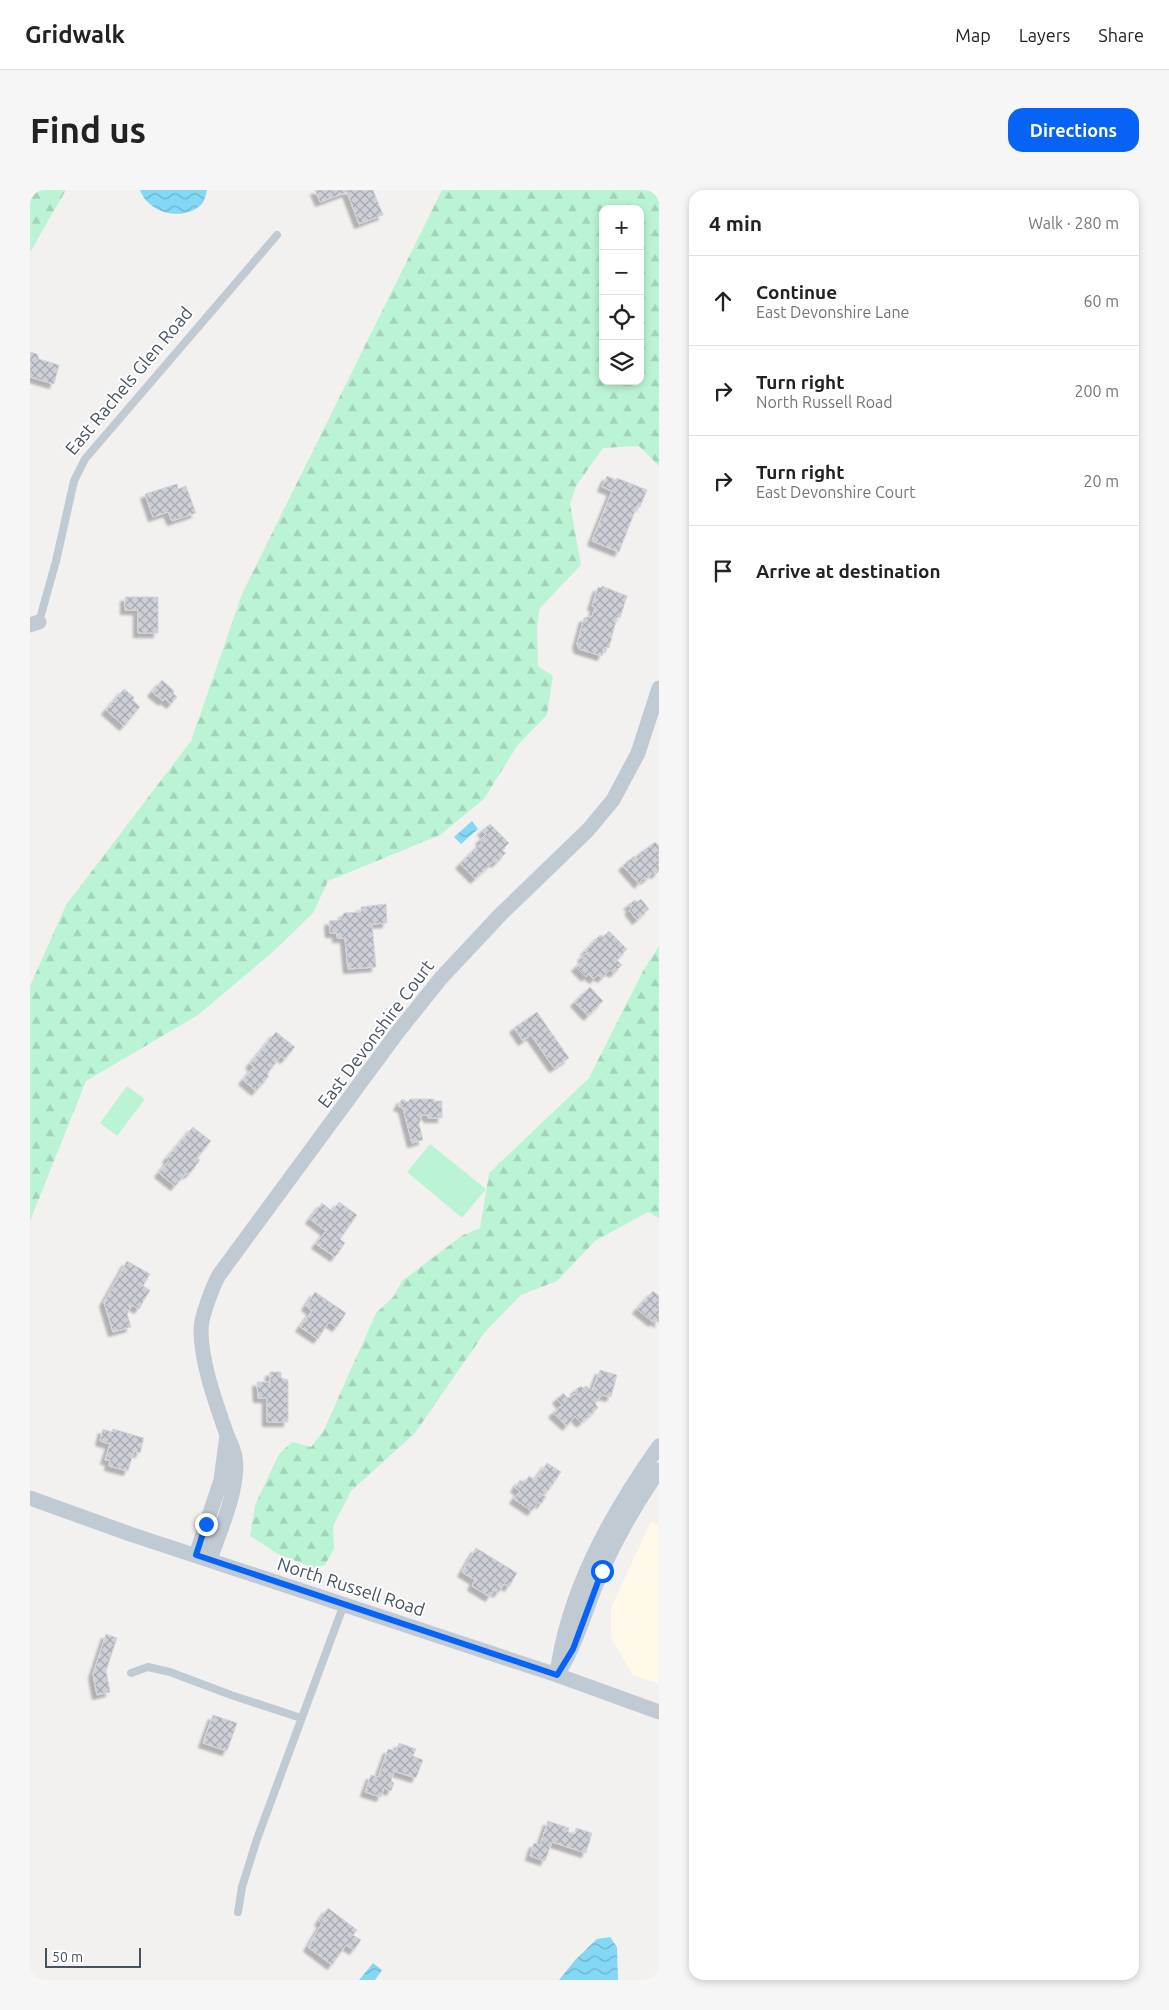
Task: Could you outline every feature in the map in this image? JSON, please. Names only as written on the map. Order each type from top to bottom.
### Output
[{"type":"street","name":"East Devonshire Court","points":[[203,1557],[231,1498],[235,1479],[235,1456],[208,1376],[201,1328],[211,1290],[219,1275],[397,1033],[441,978],[501,914],[588,830],[613,800],[636,757],[659,688]]},
{"type":"street","points":[[557,1675],[560,1648],[588,1569],[626,1494],[659,1446]]},
{"type":"street","points":[[557,1675],[573,1649],[602,1571],[623,1527],[659,1470]]},
{"type":"street","name":"North Russell Road","points":[[30,1498],[130,1534],[557,1675],[659,1712]]},
{"type":"lane","name":"East Rachels Glen Road","points":[[34,623],[56,561],[74,481],[85,459],[277,235]]},
{"type":"lane","points":[[238,1912],[242,1887],[257,1839],[344,1604]]},
{"type":"lane","points":[[131,1673],[148,1667],[170,1672],[232,1696],[301,1718]]},
{"type":"shaded area","points":[[651,1521],[659,1526],[659,1684],[633,1675],[611,1638],[611,1608]]},
{"type":"green space","points":[[30,190],[66,190],[30,252]]},
{"type":"green space","points":[[442,190],[659,190],[659,466],[639,446],[603,448],[576,486],[570,504],[581,565],[540,608],[537,626],[538,666],[553,676],[547,715],[517,746],[484,799],[440,835],[328,881],[313,913],[274,951],[198,1015],[86,1081],[30,1221],[30,986],[66,905],[191,741],[242,594]]},
{"type":"green space","points":[[659,946],[659,1218],[648,1212],[595,1241],[557,1281],[521,1295],[485,1332],[415,1433],[351,1491],[333,1526],[334,1549],[325,1565],[314,1568],[278,1554],[250,1536],[255,1505],[279,1454],[292,1442],[311,1447],[323,1432],[376,1313],[394,1296],[402,1281],[463,1235],[480,1228],[489,1173],[589,1078],[644,969]]},
{"type":"green space","points":[[127,1086],[145,1099],[117,1136],[100,1123]]},
{"type":"green space","points":[[430,1144],[486,1189],[462,1218],[407,1172]]},
{"type":"water","points":[[140,190],[207,190],[201,205],[185,213],[175,214],[158,209],[150,204]]},
{"type":"water","points":[[472,821],[478,829],[461,844],[454,837]]},
{"type":"water","points":[[610,1937],[617,1947],[618,1980],[559,1980],[576,1959],[597,1939]]},
{"type":"water","points":[[373,1963],[382,1970],[375,1980],[359,1980]]},
{"type":"building","points":[[315,190],[373,190],[383,215],[359,224],[347,192],[320,202]]},
{"type":"building","points":[[30,352],[37,354],[39,359],[59,365],[54,384],[30,377]]},
{"type":"building","points":[[607,476],[647,490],[640,507],[637,506],[619,552],[592,541],[612,491],[602,487]]},
{"type":"building","points":[[177,484],[178,489],[186,486],[196,513],[172,521],[168,512],[153,517],[145,494]]},
{"type":"building","points":[[602,586],[627,596],[620,618],[617,617],[609,648],[605,647],[602,656],[579,649],[577,644],[584,618],[592,616],[595,607],[592,606],[598,587],[601,588]]},
{"type":"building","points":[[125,597],[158,597],[158,633],[138,633],[138,610],[125,610]]},
{"type":"building","points":[[162,680],[174,691],[173,693],[177,697],[171,704],[165,699],[163,701],[152,692]]},
{"type":"building","points":[[124,689],[134,697],[133,700],[140,707],[124,726],[106,710]]},
{"type":"building","points":[[490,824],[509,843],[502,850],[506,853],[496,863],[494,861],[475,879],[460,864],[482,842],[480,840],[486,834],[482,831]]},
{"type":"building","points":[[655,842],[659,846],[659,871],[656,874],[654,872],[645,880],[643,878],[639,884],[623,866],[634,856],[637,860],[642,855],[640,853]]},
{"type":"building","points":[[641,899],[649,909],[637,920],[629,910],[632,907],[628,905],[635,900],[637,902]]},
{"type":"building","points":[[386,904],[387,923],[372,924],[376,967],[348,969],[345,938],[337,938],[337,933],[330,933],[329,921],[340,920],[344,913],[361,912],[361,907]]},
{"type":"building","points":[[609,931],[627,949],[617,960],[622,965],[614,973],[610,970],[602,978],[598,975],[594,979],[588,974],[586,977],[576,967],[584,959],[582,956],[588,953],[585,951],[600,935],[603,937]]},
{"type":"building","points":[[590,987],[603,1001],[588,1016],[575,1002]]},
{"type":"building","points":[[537,1012],[569,1058],[554,1068],[531,1035],[523,1041],[514,1028]]},
{"type":"building","points":[[276,1032],[295,1047],[285,1059],[281,1056],[267,1074],[269,1076],[256,1091],[243,1080],[254,1067],[250,1064]]},
{"type":"building","points":[[402,1099],[408,1102],[410,1099],[442,1101],[442,1118],[428,1118],[428,1115],[422,1115],[419,1124],[423,1140],[412,1143],[403,1108],[398,1106]]},
{"type":"building","points":[[193,1127],[211,1141],[197,1158],[200,1160],[190,1173],[185,1174],[175,1186],[159,1173],[169,1160],[167,1158]]},
{"type":"building","points":[[339,1202],[357,1215],[340,1239],[345,1243],[335,1257],[316,1244],[326,1231],[310,1219],[322,1203],[332,1211]]},
{"type":"building","points":[[127,1261],[150,1274],[143,1286],[150,1290],[139,1309],[132,1305],[127,1314],[131,1327],[113,1332],[104,1302]]},
{"type":"building","points":[[653,1291],[659,1296],[659,1323],[655,1320],[653,1322],[637,1309]]},
{"type":"building","points":[[315,1292],[346,1313],[337,1327],[329,1322],[318,1339],[300,1327],[312,1311],[306,1306]]},
{"type":"building","points":[[600,1370],[617,1375],[611,1397],[602,1395],[595,1403],[598,1408],[581,1423],[575,1416],[567,1426],[553,1413],[562,1405],[557,1399],[563,1393],[568,1398],[577,1393],[575,1390],[581,1386],[583,1388],[586,1386],[592,1391]]},
{"type":"building","points":[[270,1372],[281,1372],[281,1378],[288,1380],[288,1422],[267,1422],[267,1398],[258,1398],[257,1382],[270,1382]]},
{"type":"building","points":[[103,1429],[112,1432],[113,1429],[144,1438],[140,1453],[134,1451],[128,1471],[109,1466],[110,1460],[105,1460],[110,1444],[100,1441]]},
{"type":"building","points":[[547,1463],[561,1472],[548,1491],[546,1490],[543,1495],[546,1497],[541,1504],[538,1502],[532,1511],[514,1499],[520,1491],[515,1488],[520,1480],[524,1483],[529,1476],[535,1480]]},
{"type":"building","points":[[476,1548],[517,1573],[509,1587],[504,1584],[498,1593],[494,1590],[490,1597],[472,1586],[475,1580],[462,1572]]},
{"type":"building","points":[[106,1634],[117,1638],[106,1671],[110,1692],[97,1695],[93,1674]]},
{"type":"building","points":[[213,1715],[237,1723],[227,1751],[203,1743]]},
{"type":"building","points":[[399,1743],[416,1749],[413,1756],[423,1760],[416,1778],[394,1771],[391,1781],[394,1783],[391,1791],[384,1788],[381,1797],[365,1792],[371,1775],[378,1777],[388,1749],[396,1751]]},
{"type":"building","points":[[548,1821],[569,1828],[568,1832],[575,1834],[576,1828],[592,1833],[586,1853],[552,1842],[545,1861],[530,1856],[534,1843],[540,1845]]},
{"type":"building","points":[[328,1908],[357,1930],[353,1935],[361,1940],[354,1950],[346,1945],[332,1965],[308,1947],[322,1923],[319,1921]]},
{"type":"route","points":[[206,1524],[196,1555],[557,1675],[573,1649],[602,1571]]}]
